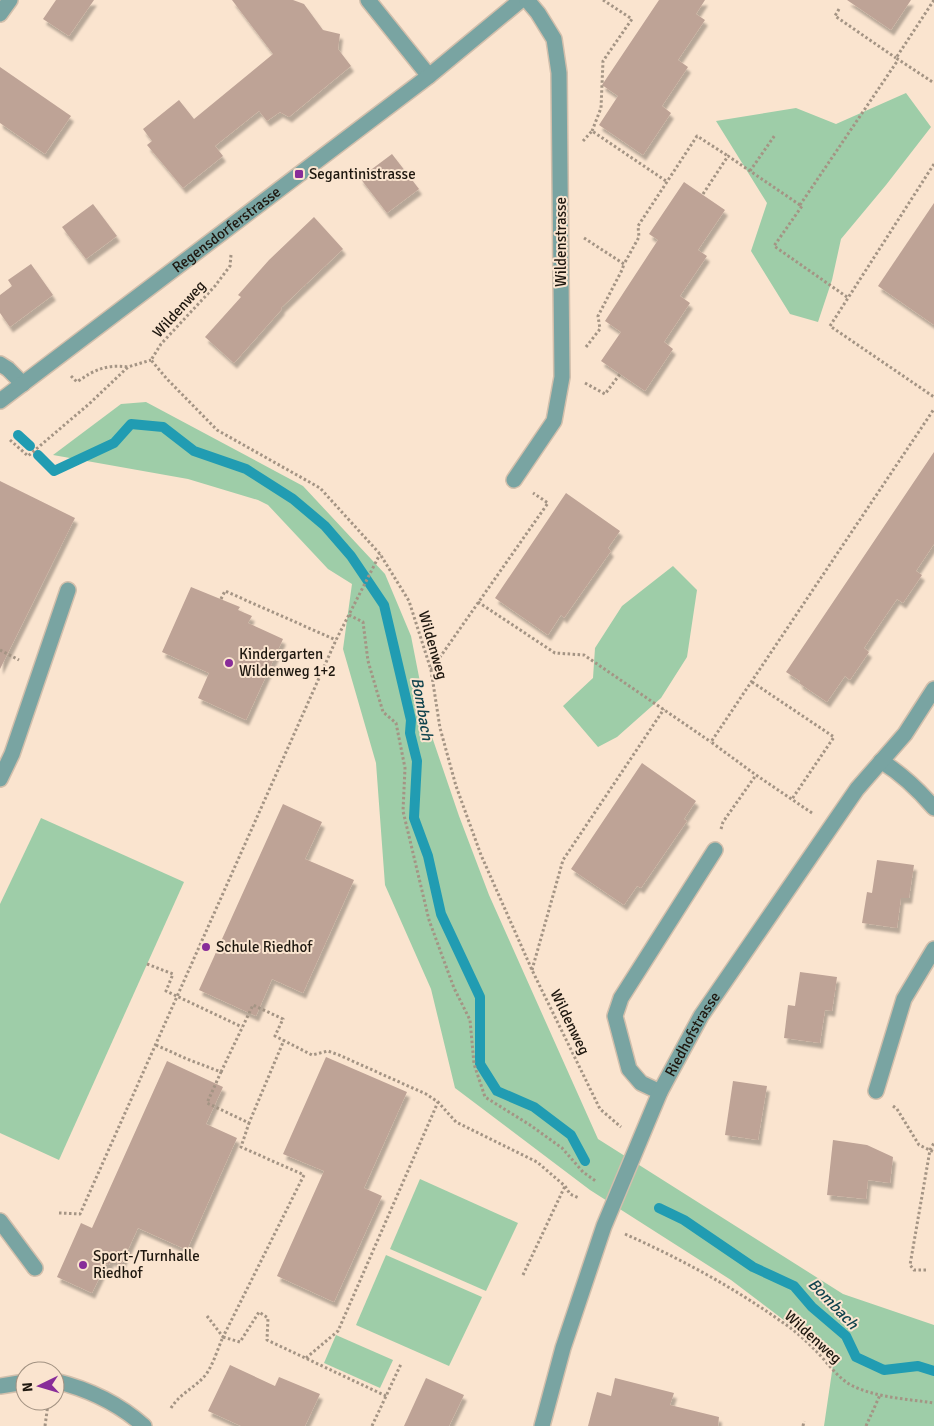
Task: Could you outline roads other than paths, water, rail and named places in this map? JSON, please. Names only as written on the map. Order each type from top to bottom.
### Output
[{"type":"street","points":[[0,14],[10,0]]},
{"type":"street","points":[[368,0],[428,76]]},
{"type":"street","name":"Regensdorferstrasse","points":[[0,401],[428,76],[521,0]]},
{"type":"street","name":"Wildenstrasse","points":[[514,480],[554,421],[562,378],[559,73],[554,39],[538,13],[527,0]]},
{"type":"street","points":[[0,364],[23,384]]},
{"type":"street","points":[[0,779],[12,754],[68,590]]},
{"type":"street","name":"Riedhofstrasse","points":[[542,1426],[563,1348],[604,1226],[660,1092],[702,1016],[857,790],[905,734],[934,689]]},
{"type":"street","points":[[881,761],[899,772],[919,790],[934,808]]},
{"type":"street","points":[[660,1092],[641,1082],[629,1069],[615,1016],[621,998],[715,850]]},
{"type":"street","points":[[876,1091],[904,999],[934,949]]},
{"type":"street","points":[[0,1221],[35,1268]]},
{"type":"street","points":[[0,1386],[15,1384]]},
{"type":"street","points":[[65,1384],[79,1387],[112,1402],[144,1426]]},
{"type":"waterway","name":"Bombach","points":[[38,455],[54,471],[114,443],[131,424],[163,427],[194,451],[246,469],[293,499],[325,526],[351,556],[384,605],[411,720],[410,733],[417,761],[414,818],[428,856],[441,914],[480,997],[480,1064],[497,1091],[534,1107],[571,1135],[585,1161]]},
{"type":"waterway","name":"Bombach","points":[[18,435],[30,446]]},
{"type":"waterway","name":"Bombach","points":[[659,1208],[684,1220],[753,1267],[794,1286],[812,1307],[846,1336],[856,1357],[884,1370],[918,1366],[934,1371]]},
{"type":"place","name":"Segantinistrasse","points":[[299,174]]},
{"type":"place","name":"Kindergarten Wildenweg 1+2","points":[[229,663]]},
{"type":"place","name":"Schule Riedhof","points":[[206,947]]},
{"type":"place","name":"Sport-/Turnhalle Riedhof","points":[[83,1265]]}]
